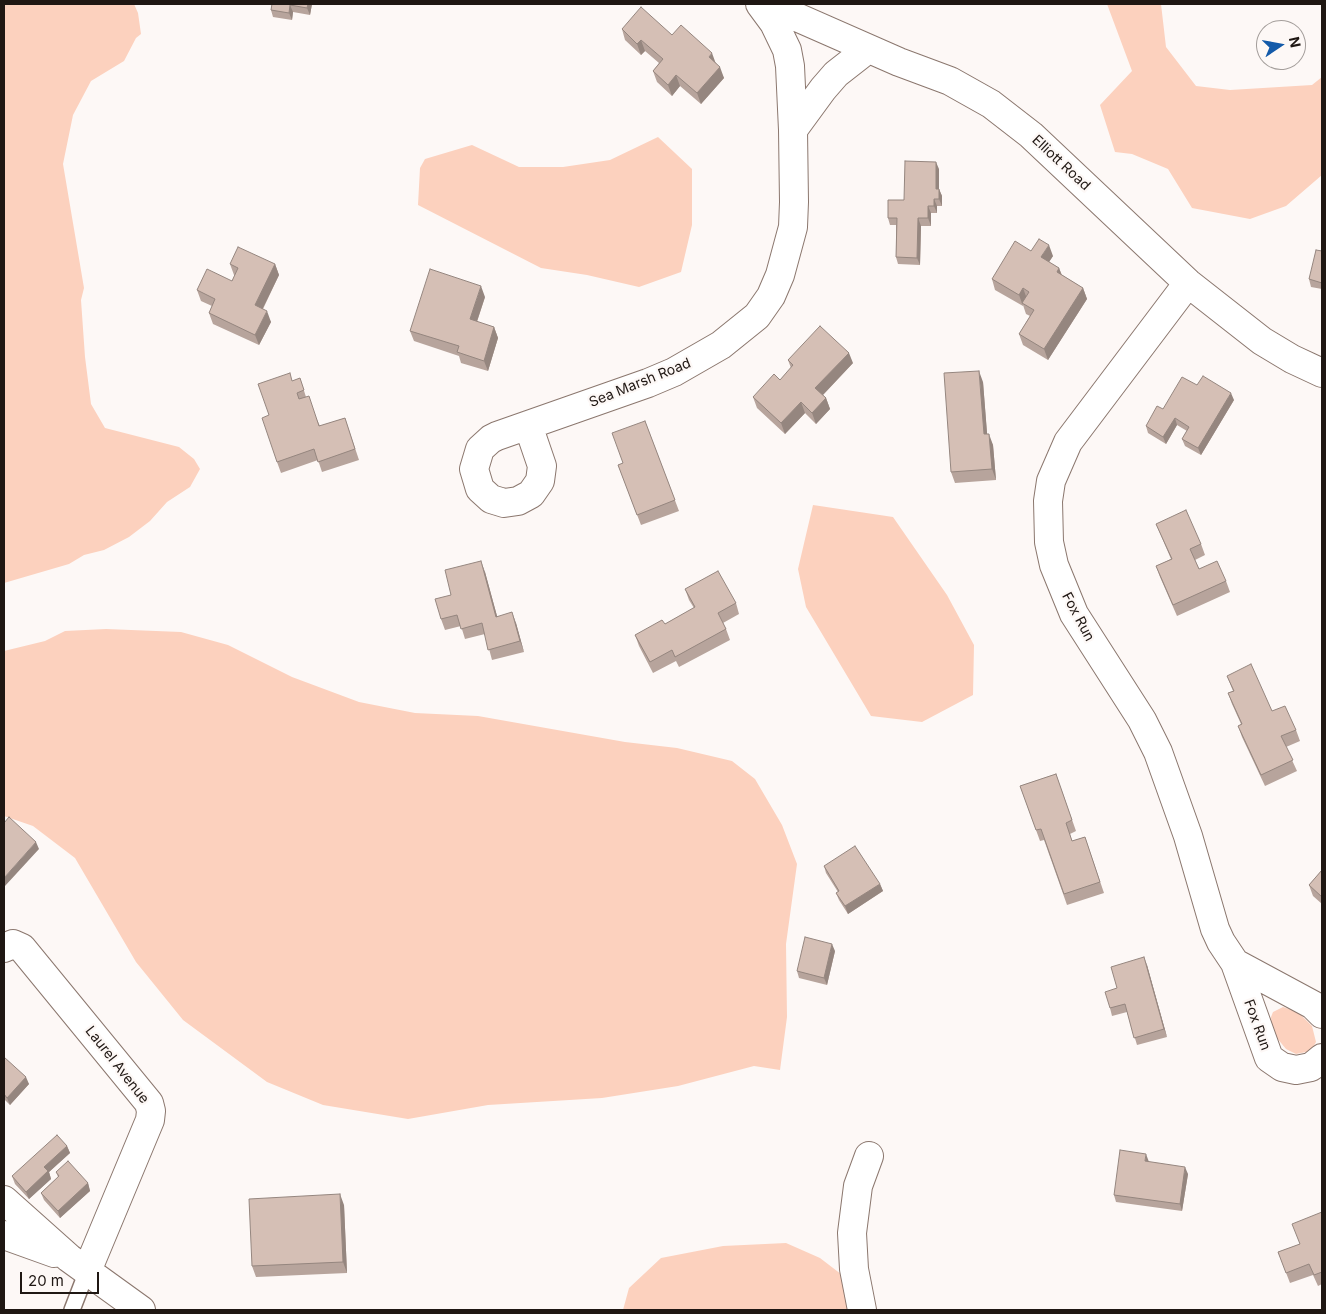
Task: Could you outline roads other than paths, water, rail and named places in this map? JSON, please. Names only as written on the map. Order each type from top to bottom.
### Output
[{"type":"street","name":"Sea Marsh Road","points":[[528,425],[674,372],[721,344],[757,316],[771,296],[780,275],[793,227],[793,130],[790,66],[787,50],[774,23],[760,4]]},
{"type":"street","name":"Elliott Road","points":[[767,4],[950,81],[1010,118],[1031,135],[1188,283],[1262,341],[1292,359],[1322,373]]},
{"type":"street","points":[[793,130],[822,89],[836,74],[868,48]]},
{"type":"street","name":"Fox Run","points":[[1188,283],[1068,442],[1051,481],[1048,522],[1054,565],[1063,591],[1086,635],[1142,720],[1158,752],[1188,836],[1215,929],[1228,955],[1235,963],[1313,1005],[1322,1014]]},
{"type":"street","name":"Laurel Avenue","points":[[4,948],[13,944],[22,948],[149,1103],[151,1111],[150,1120],[78,1265]]},
{"type":"street","name":"Fox Run","points":[[1235,963],[1269,1058],[1282,1067],[1296,1070],[1311,1067],[1322,1058]]},
{"type":"street","points":[[862,1310],[854,1269],[852,1233],[858,1186],[869,1156]]},
{"type":"street","points":[[4,1200],[78,1265],[141,1310]]},
{"type":"street","points":[[4,1235],[78,1265]]},
{"type":"lane","points":[[72,1310],[78,1265]]}]
